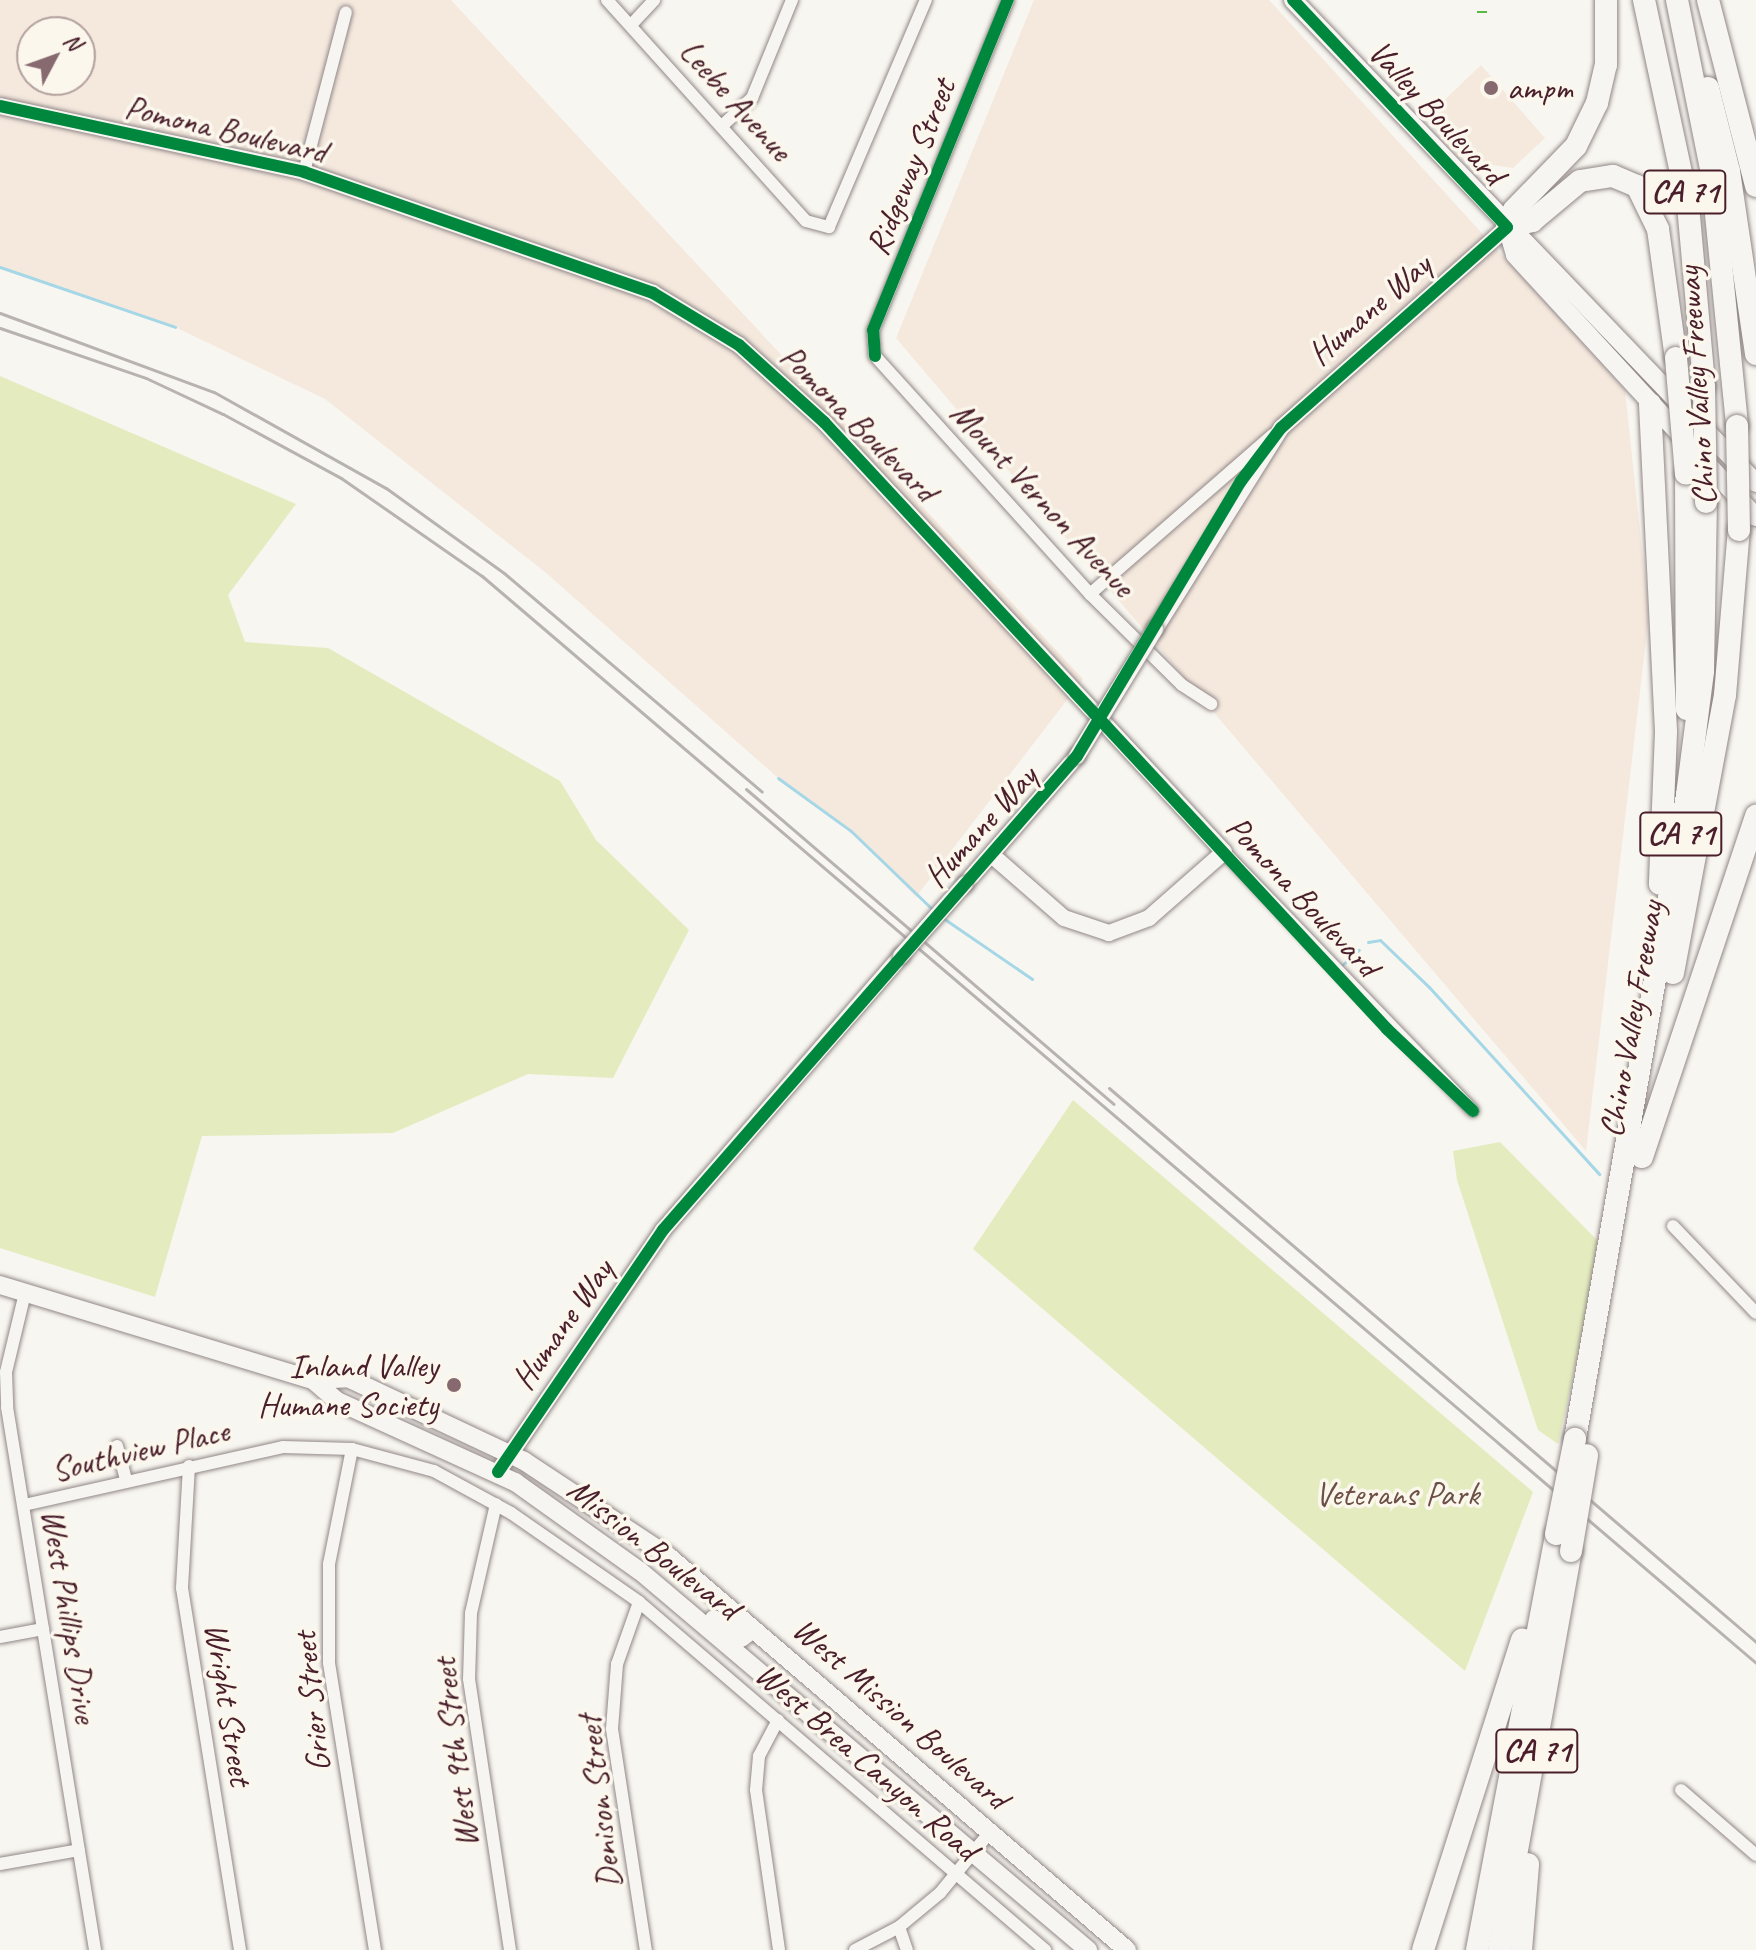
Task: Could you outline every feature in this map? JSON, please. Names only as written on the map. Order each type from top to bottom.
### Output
[{"type":"highway","points":[[1507,227],[1514,210],[1576,146],[1597,103],[1606,65],[1606,0]]},
{"type":"highway","name":"Chino Valley Freeway","points":[[1635,1165],[1653,1005],[1687,795],[1703,671],[1706,502],[1704,386],[1688,205],[1644,0]]},
{"type":"highway","points":[[1678,0],[1729,171],[1756,354]]},
{"type":"highway","name":"Chino Valley Freeway","points":[[1477,1950],[1581,1447],[1725,695],[1747,524],[1712,174],[1678,0]]},
{"type":"highway","points":[[1708,0],[1756,186]]},
{"type":"highway","points":[[1507,227],[1532,221],[1580,181],[1613,176],[1637,186],[1664,253],[1686,474],[1687,795]]},
{"type":"highway","points":[[1650,404],[1666,732],[1653,1005]]},
{"type":"highway","points":[[1635,1165],[1756,816]]},
{"type":"highway","points":[[1423,1950],[1559,1547]]},
{"type":"highway","name":"Chino Valley Freeway","points":[[1499,1950],[1533,1779],[1559,1547]]},
{"type":"highway","points":[[1521,1950],[1533,1779]]},
{"type":"main road","name":"Valley Boulevard","points":[[1293,0],[1507,227],[1531,243],[1756,483]]},
{"type":"main road","name":"Valley Boulevard","points":[[1507,227],[1515,255],[1650,404],[1747,524]]},
{"type":"main road","points":[[0,1285],[313,1380],[348,1378],[509,1452]]},
{"type":"main road","name":"Mission Boulevard","points":[[313,1380],[337,1401],[498,1472],[689,1612],[1088,1950]]},
{"type":"main road","name":"West Mission Boulevard","points":[[509,1452],[639,1535],[1127,1950]]},
{"type":"main road","points":[[689,1612],[709,1615],[741,1638],[753,1629]]},
{"type":"street","name":"Leebe Avenue","points":[[607,0],[723,125],[806,221],[829,227],[926,0]]},
{"type":"street","points":[[631,25],[654,0]]},
{"type":"street","points":[[723,125],[752,98],[792,0]]},
{"type":"street","name":"Ridgeway Street","points":[[875,356],[873,330],[1008,0]]},
{"type":"street","points":[[304,172],[346,12]]},
{"type":"street","name":"Pomona Boulevard","points":[[0,106],[304,172],[653,293],[739,345],[824,422],[1224,852],[1473,1111]]},
{"type":"street","name":"Humane Way","points":[[498,1472],[663,1230],[901,956],[965,884],[994,857],[1077,756],[1281,428],[1507,227]]},
{"type":"street","name":"Mount Vernon Avenue","points":[[875,356],[1090,594],[1182,685],[1211,704]]},
{"type":"street","points":[[1090,594],[1281,428]]},
{"type":"street","points":[[994,857],[1064,918],[1109,933],[1149,918],[1224,852]]},
{"type":"street","points":[[1673,1226],[1756,1313]]},
{"type":"street","name":"West Phillips Drive","points":[[25,1293],[3,1371],[95,1950]]},
{"type":"street","points":[[117,1446],[126,1480]]},
{"type":"street","name":"Southview Place","points":[[24,1505],[283,1447],[352,1449],[434,1471],[496,1504]]},
{"type":"street","name":"Grier Street","points":[[352,1449],[329,1564],[329,1663],[375,1950]]},
{"type":"street","name":"Wright Street","points":[[189,1466],[182,1588],[240,1950]]},
{"type":"street","name":"West Brea Canyon Road","points":[[496,1504],[639,1602],[1045,1950]]},
{"type":"street","name":"West 9th Street","points":[[496,1504],[471,1613],[469,1679],[510,1950]]},
{"type":"street","name":"Denison Street","points":[[639,1602],[617,1664],[612,1729],[646,1950]]},
{"type":"street","points":[[0,1637],[43,1629]]},
{"type":"street","points":[[778,1720],[759,1756],[756,1790],[779,1950]]},
{"type":"street","points":[[1681,1790],[1756,1855]]},
{"type":"street","points":[[855,1950],[899,1927],[956,1874],[990,1832]]},
{"type":"street","points":[[0,1864],[79,1850]]},
{"type":"street","points":[[899,1927],[907,1950]]},
{"type":"shaded area","points":[[0,0],[451,0],[1083,679],[916,897],[851,831],[778,778],[545,572],[325,399],[175,327],[0,267]]},
{"type":"shaded area","points":[[1034,0],[1269,0],[1625,390],[1649,615],[1586,1151],[896,338]]},
{"type":"shaded area","points":[[1481,65],[1545,138],[1513,168],[1485,164],[1434,110]]},
{"type":"green space","points":[[0,376],[296,504],[228,595],[245,642],[328,648],[560,781],[596,840],[689,930],[613,1078],[528,1074],[393,1133],[202,1136],[155,1297],[0,1248]]},
{"type":"green space","name":"Veterans Park","points":[[1073,1100],[1533,1492],[1465,1671],[973,1249]]},
{"type":"green space","points":[[1500,1142],[1602,1245],[1558,1444],[1538,1430],[1457,1180],[1453,1151]]},
{"type":"waterway","points":[[0,267],[175,327]]},
{"type":"waterway","points":[[778,778],[851,831],[934,911]]},
{"type":"waterway","points":[[943,918],[1032,979]]},
{"type":"waterway","points":[[1368,942],[1380,940],[1429,987],[1599,1174]]},
{"type":"waterway","points":[[1341,966],[1359,950]]},
{"type":"railway","points":[[0,313],[214,392],[386,488],[504,573],[762,792]]},
{"type":"railway","points":[[0,328],[146,378],[223,414],[341,478],[482,576],[1756,1663]]},
{"type":"railway","points":[[746,789],[1114,1104]]},
{"type":"railway","points":[[1109,1088],[1756,1642]]},
{"type":"cycle path","points":[[875,356],[873,330],[1008,0]]},
{"type":"cycle path","points":[[498,1472],[663,1230],[1077,756],[1241,481],[1281,428],[1507,227],[1293,0]]},
{"type":"cycle path","points":[[0,106],[304,172],[653,293],[739,345],[824,422],[1387,1029],[1473,1111]]},
{"type":"place","name":"ampm","points":[[1491,88]]},
{"type":"place","name":"Inland Valley Humane Society","points":[[454,1385]]}]
